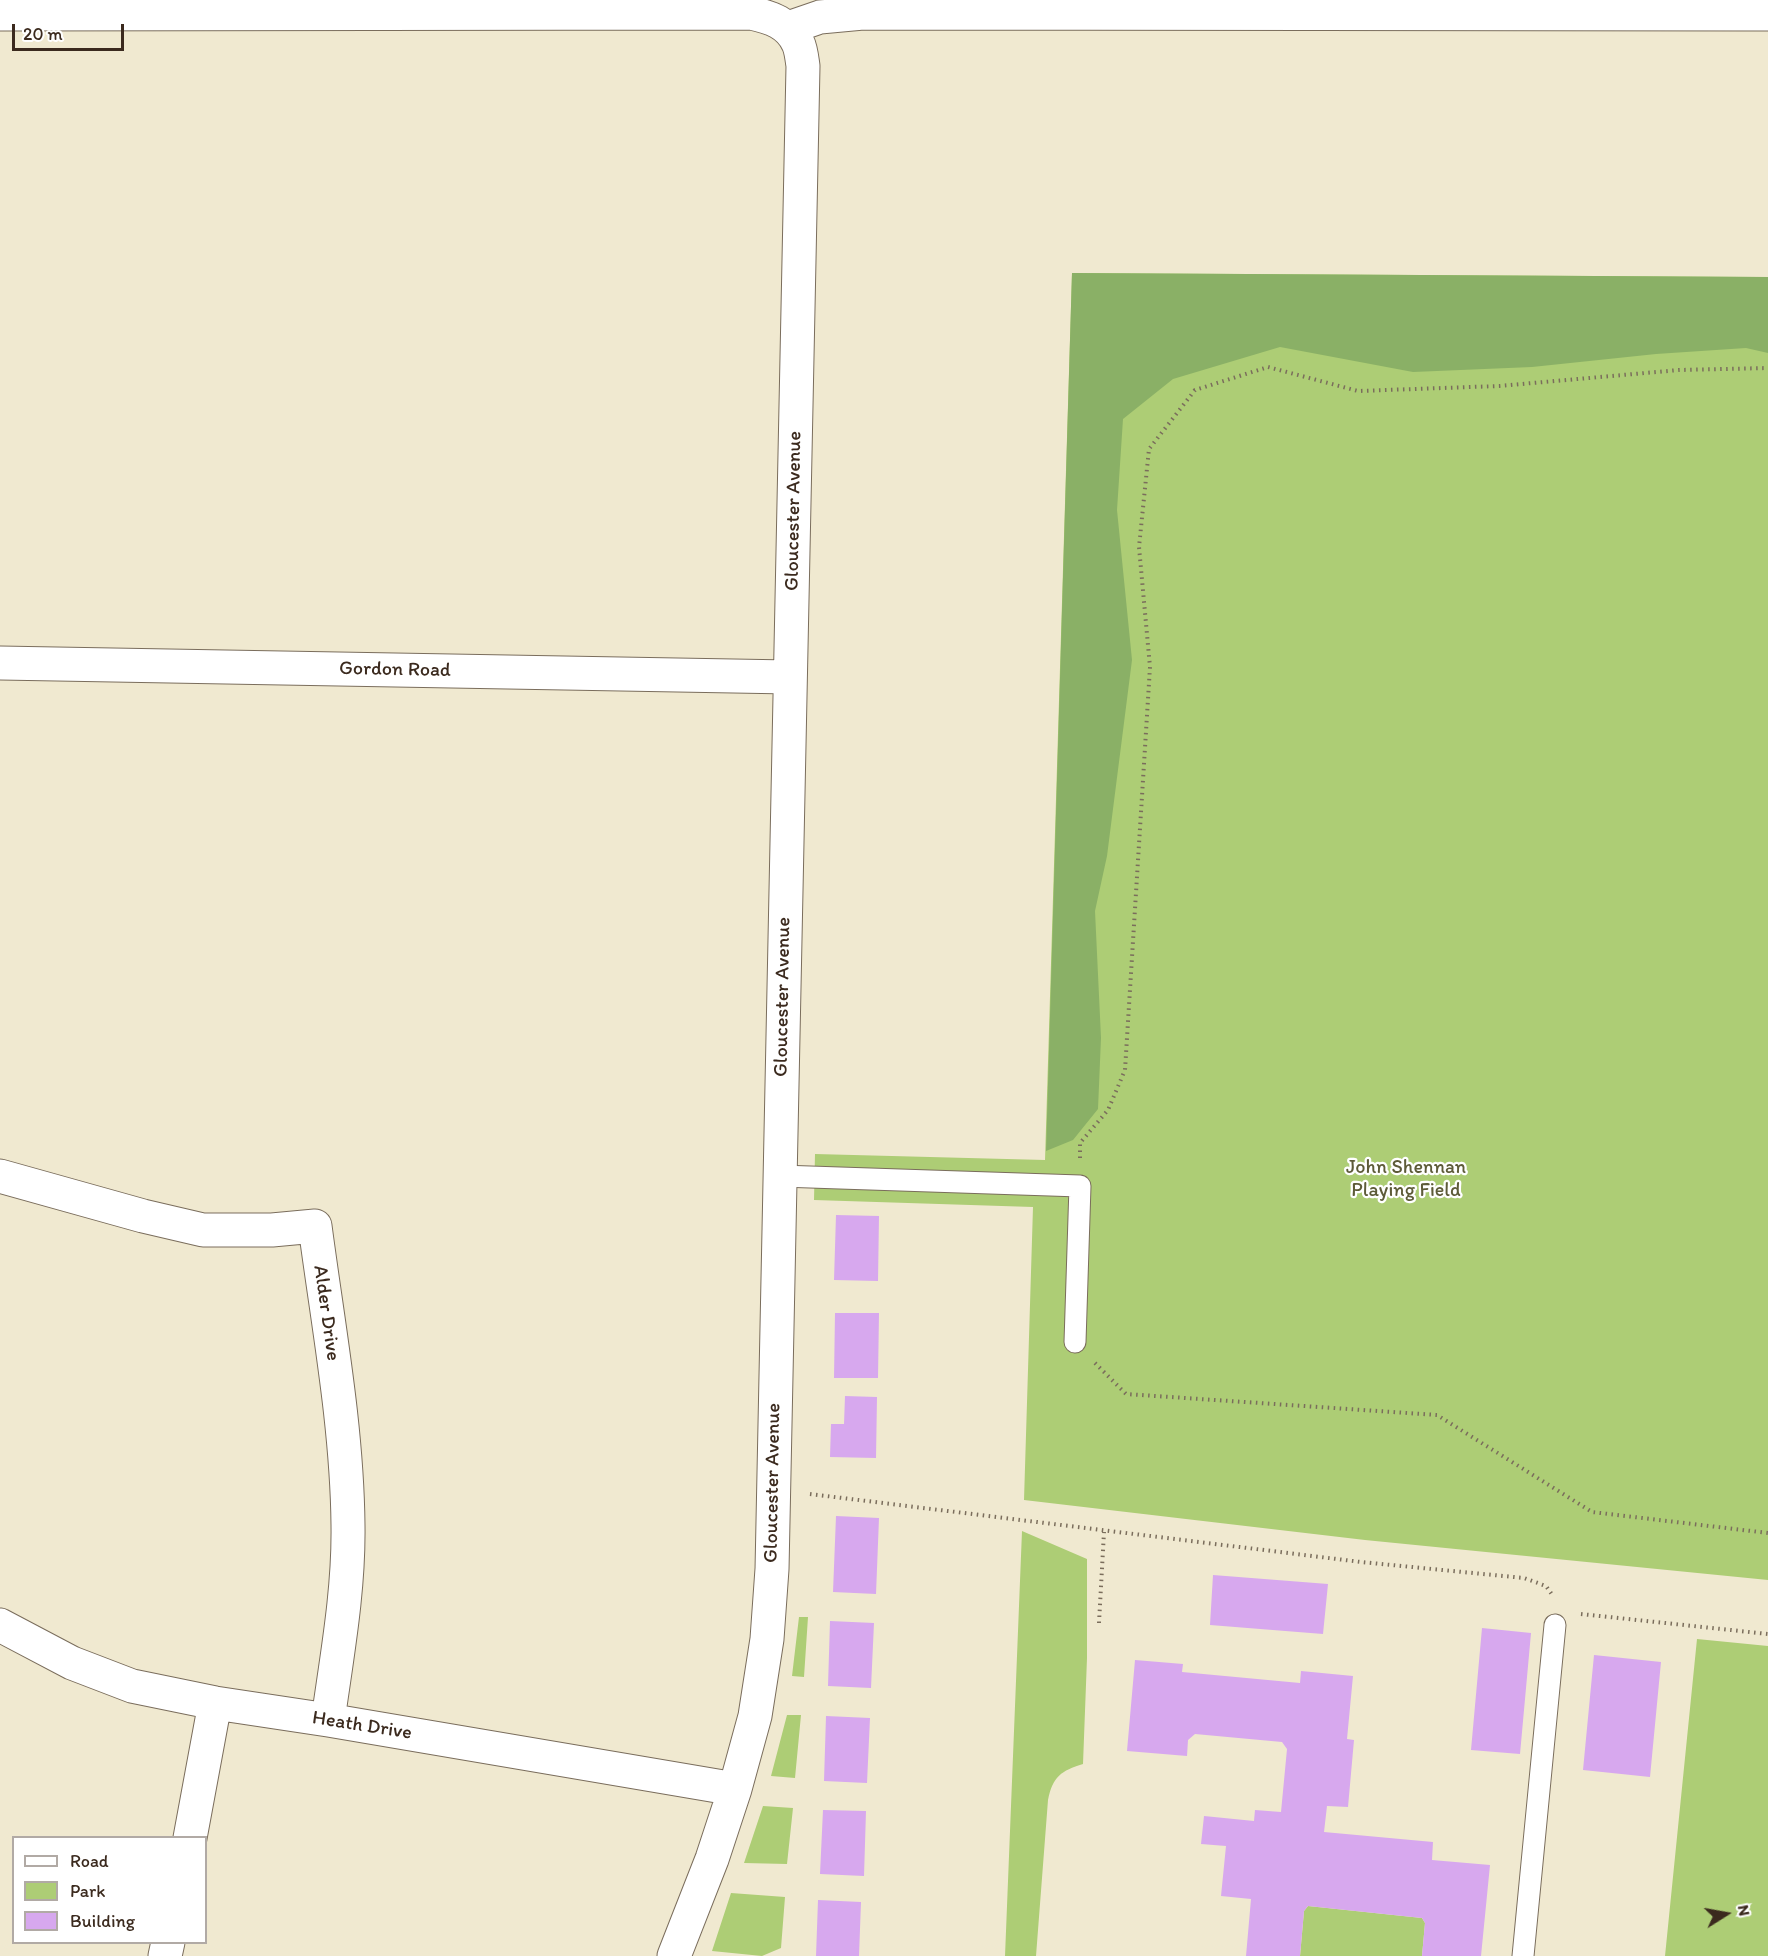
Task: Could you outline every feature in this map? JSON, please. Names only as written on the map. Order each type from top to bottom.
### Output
[{"type":"street","points":[[0,14],[751,13],[770,16],[788,28],[820,17],[863,13],[1768,14]]},
{"type":"street","name":"Gloucester Avenue","points":[[674,1956],[712,1859],[735,1789],[755,1716],[767,1639],[772,1569],[803,66],[799,44],[788,28]]},
{"type":"street","name":"Gordon Road","points":[[0,663],[790,677]]},
{"type":"street","name":"Alder Drive","points":[[0,1176],[143,1216],[203,1230],[272,1230],[315,1226],[345,1466],[348,1525],[346,1590],[328,1720]]},
{"type":"street","name":"Heath Drive","points":[[0,1625],[72,1663],[132,1686],[215,1703],[735,1789]]},
{"type":"street","points":[[190,1836],[215,1703]]},
{"type":"lane","points":[[780,1176],[1080,1186],[1075,1342]]},
{"type":"lane","points":[[1523,1956],[1556,1618]]},
{"type":"path","points":[[1080,1186],[1080,1143],[1108,1110],[1125,1070],[1150,667],[1139,547],[1149,449],[1195,390],[1268,367],[1358,391],[1499,386],[1679,370],[1768,368]]},
{"type":"path","points":[[1075,1342],[1125,1394],[1437,1415],[1592,1512],[1768,1533]]},
{"type":"path","points":[[774,1490],[1104,1532],[1361,1562],[1524,1578],[1546,1586],[1554,1598],[1556,1618],[1768,1634]]},
{"type":"path","points":[[1099,1623],[1104,1532]]},
{"type":"green space","name":"John Shennan Playing Field","points":[[1072,273],[1768,277],[1768,1580],[1365,1540],[1024,1500],[1033,1207],[814,1200],[815,1154],[1045,1160]]},
{"type":"green space","points":[[1072,273],[1768,277],[1768,353],[1746,348],[1656,354],[1532,367],[1413,372],[1280,347],[1173,379],[1123,419],[1117,510],[1132,660],[1107,856],[1095,911],[1101,1038],[1098,1109],[1073,1140],[1046,1151]]},
{"type":"green space","points":[[1022,1531],[1087,1559],[1087,1658],[1083,1764],[1069,1769],[1055,1780],[1048,1800],[1036,1956],[1005,1956]]},
{"type":"green space","points":[[799,1617],[808,1617],[804,1677],[792,1676]]},
{"type":"green space","points":[[1697,1639],[1768,1646],[1768,1956],[1665,1956]]},
{"type":"green space","points":[[787,1715],[801,1715],[795,1778],[771,1776]]},
{"type":"green space","points":[[763,1806],[793,1808],[787,1864],[744,1863]]},
{"type":"green space","points":[[731,1893],[785,1897],[781,1948],[762,1956],[712,1951]]},
{"type":"green space","points":[[1308,1906],[1422,1918],[1425,1923],[1422,1956],[1300,1956],[1304,1911]]},
{"type":"building","points":[[836,1215],[879,1216],[878,1281],[834,1280]]},
{"type":"building","points":[[835,1313],[879,1313],[878,1378],[834,1378]]},
{"type":"building","points":[[845,1396],[877,1397],[876,1458],[830,1457],[831,1424],[844,1424]]},
{"type":"building","points":[[836,1516],[879,1518],[876,1594],[833,1592]]},
{"type":"building","points":[[1213,1575],[1328,1584],[1323,1634],[1210,1625]]},
{"type":"building","points":[[830,1621],[874,1623],[871,1688],[828,1686]]},
{"type":"building","points":[[1482,1628],[1531,1633],[1520,1754],[1471,1750]]},
{"type":"building","points":[[1594,1655],[1661,1662],[1650,1777],[1583,1770]]},
{"type":"building","points":[[1135,1660],[1183,1664],[1182,1672],[1300,1683],[1301,1671],[1353,1676],[1347,1739],[1354,1740],[1348,1807],[1327,1806],[1324,1832],[1433,1842],[1432,1860],[1490,1865],[1481,1956],[1422,1956],[1425,1923],[1422,1918],[1308,1906],[1304,1911],[1300,1956],[1246,1956],[1251,1899],[1221,1896],[1226,1846],[1201,1844],[1204,1816],[1254,1821],[1255,1810],[1281,1812],[1287,1749],[1282,1742],[1195,1734],[1188,1740],[1187,1756],[1127,1751]]},
{"type":"building","points":[[826,1716],[870,1718],[867,1783],[824,1781]]},
{"type":"building","points":[[823,1810],[866,1811],[864,1876],[820,1874]]},
{"type":"building","points":[[818,1900],[861,1902],[859,1956],[816,1956]]}]
